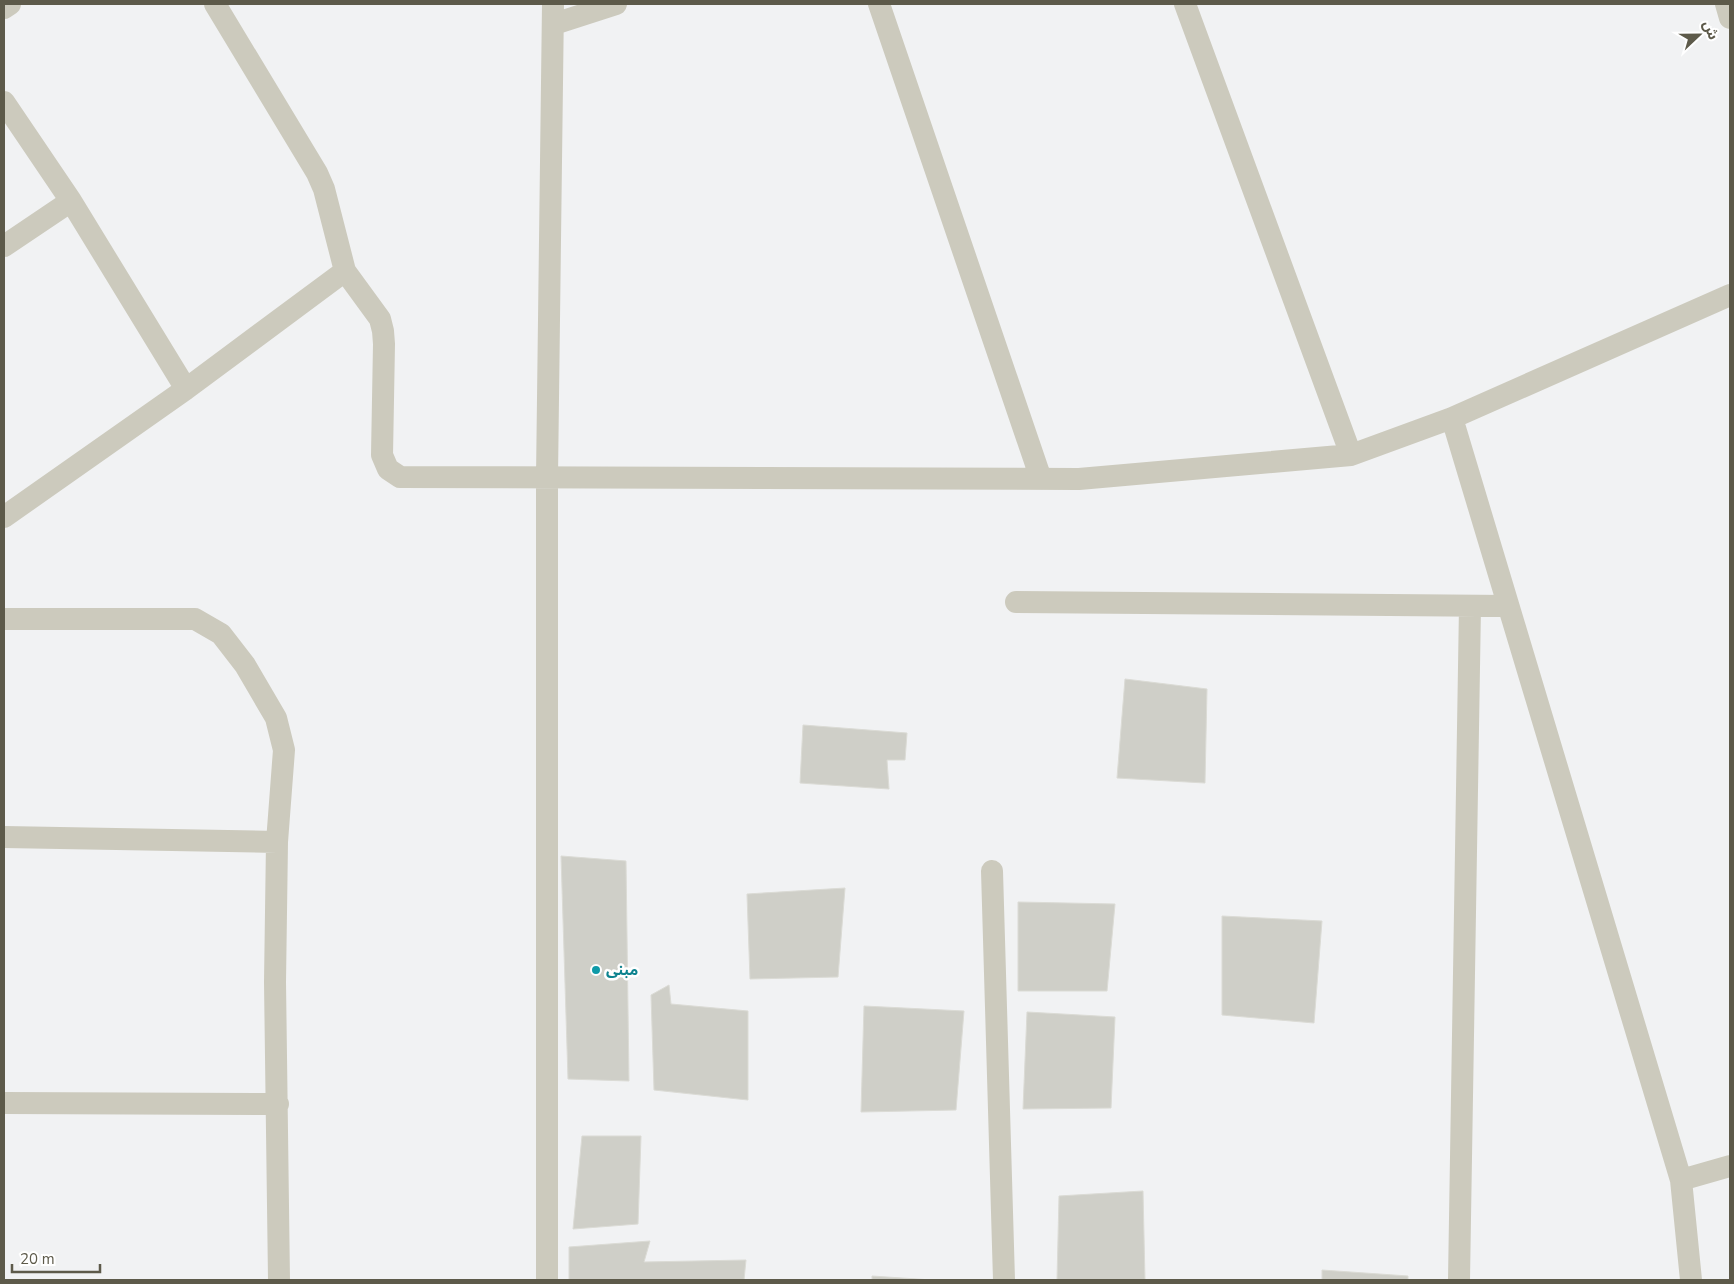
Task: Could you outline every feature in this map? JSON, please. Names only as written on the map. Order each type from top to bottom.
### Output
[{"type":"street","points":[[4,8],[10,4]]},
{"type":"street","points":[[215,4],[317,172],[324,189],[346,271],[380,319],[383,331],[382,455],[388,469],[400,477],[1079,480],[1351,455],[1452,418],[1730,295]]},
{"type":"street","points":[[547,1280],[547,477],[554,14],[616,4]]},
{"type":"street","points":[[879,4],[1041,479]]},
{"type":"street","points":[[1185,4],[1351,455]]},
{"type":"street","points":[[1726,4],[1730,18]]},
{"type":"street","points":[[4,102],[72,201],[186,389]]},
{"type":"street","points":[[4,246],[72,201]]},
{"type":"street","points":[[4,517],[186,389],[346,271]]},
{"type":"street","points":[[1452,418],[1681,1180],[1691,1280]]},
{"type":"street","points":[[1016,602],[1508,606]]},
{"type":"street","points":[[1459,1280],[1470,606]]},
{"type":"street","points":[[4,619],[195,619],[221,634],[245,665],[276,718],[284,750],[277,842],[275,982],[279,1280]]},
{"type":"street","points":[[4,837],[277,842]]},
{"type":"street","points":[[992,871],[1004,1280]]},
{"type":"street","points":[[4,1103],[278,1104]]},
{"type":"street","points":[[1681,1180],[1730,1166]]},
{"type":"building","points":[[1125,679],[1207,689],[1205,783],[1117,778]]},
{"type":"building","points":[[803,725],[907,733],[905,760],[887,760],[889,789],[800,783]]},
{"type":"building","name":"مبنى","points":[[561,856],[626,861],[629,1081],[568,1079]]},
{"type":"building","points":[[845,888],[838,977],[750,979],[747,894]]},
{"type":"building","points":[[1018,902],[1115,904],[1107,991],[1018,991]]},
{"type":"building","points":[[1222,916],[1322,921],[1314,1023],[1222,1015]]},
{"type":"building","name":"مبنى","points":[[669,985],[671,1004],[748,1011],[748,1100],[654,1090],[651,995]]},
{"type":"building","points":[[864,1006],[964,1011],[956,1110],[861,1112]]},
{"type":"building","points":[[1027,1012],[1115,1017],[1111,1108],[1023,1109]]},
{"type":"building","points":[[582,1136],[641,1136],[638,1224],[573,1229]]},
{"type":"building","points":[[1143,1191],[1145,1280],[1057,1280],[1059,1196]]},
{"type":"building","points":[[650,1241],[644,1262],[746,1260],[744,1280],[569,1280],[569,1247]]},
{"type":"building","points":[[1322,1270],[1408,1276],[1408,1280],[1322,1280]]},
{"type":"building","points":[[872,1276],[932,1280],[872,1280]]},
{"type":"place","name":"مبنى","points":[[596,970]]}]
